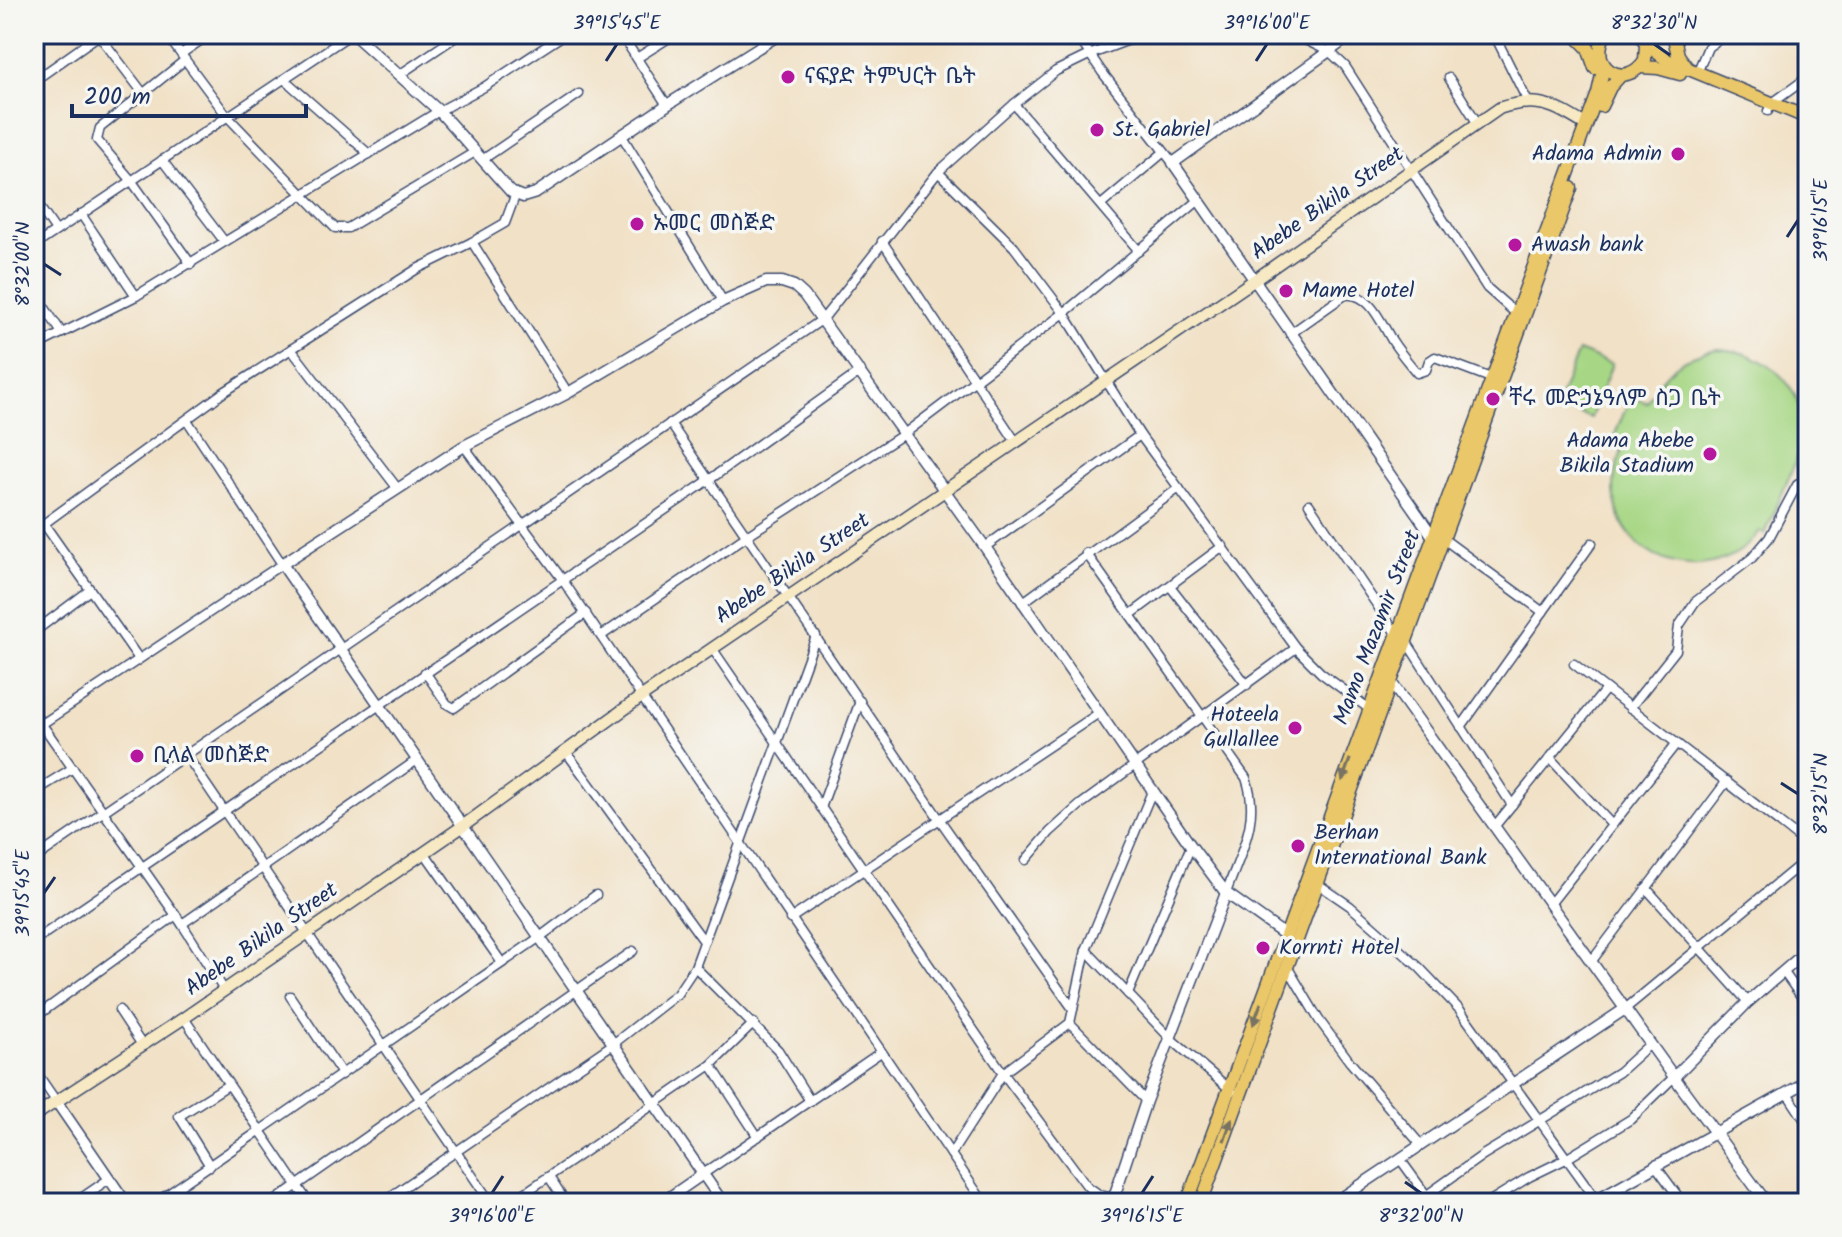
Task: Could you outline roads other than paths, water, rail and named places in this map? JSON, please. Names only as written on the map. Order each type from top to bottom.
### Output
[{"type":"main road","points":[[1575,34],[1603,37],[1599,57],[1604,66],[1621,75],[1640,67],[1647,52],[1642,37]]},
{"type":"main road","points":[[1575,34],[1591,55],[1601,95],[1636,77],[1669,70]]},
{"type":"main road","points":[[1673,34],[1678,55],[1692,71]]},
{"type":"main road","points":[[1642,37],[1659,56],[1808,126]]},
{"type":"main road","name":"Mamo Mazamir Street","points":[[1187,1203],[1288,968],[1312,881],[1368,708],[1382,670],[1401,638],[1440,542],[1601,95],[1604,66]]},
{"type":"main road","points":[[1640,67],[1669,70],[1808,118]]},
{"type":"main road","name":"Mamo Mazamir Street","points":[[1601,95],[1621,75]]},
{"type":"main road","name":"Abebe Bikila Street","points":[[34,1116],[184,1018],[567,753],[641,697],[1253,281],[1500,108],[1528,102]]},
{"type":"main road","points":[[1528,102],[1539,102],[1561,110],[1585,134]]},
{"type":"main road","name":"Mamo Mazamir Street","points":[[1201,1203],[1285,935],[1312,881],[1391,682],[1401,638]]},
{"type":"street","points":[[34,81],[98,34],[143,93]]},
{"type":"street","points":[[166,34],[227,116],[335,228],[348,228],[479,156],[579,94]]},
{"type":"street","points":[[191,264],[131,180],[97,140],[97,133],[210,34]]},
{"type":"street","points":[[34,246],[352,34],[439,111],[514,199]]},
{"type":"street","points":[[399,75],[460,34]]},
{"type":"street","points":[[34,347],[136,296],[191,264],[439,111],[484,87],[565,34]]},
{"type":"street","points":[[621,34],[667,105]]},
{"type":"street","points":[[637,58],[675,34]]},
{"type":"street","points":[[514,199],[536,193],[763,38],[780,34]]},
{"type":"street","points":[[1076,34],[1173,163],[1290,334],[1440,542],[1543,612]]},
{"type":"street","points":[[34,859],[823,319],[938,172],[1014,104],[1056,71],[1145,34]]},
{"type":"street","points":[[1293,34],[1330,52],[1351,74],[1487,288],[1520,317]]},
{"type":"street","points":[[1173,163],[1353,34]]},
{"type":"street","points":[[1494,34],[1528,102]]},
{"type":"street","points":[[1692,71],[1708,47],[1726,34]]},
{"type":"street","points":[[1770,107],[1808,77]]},
{"type":"street","points":[[1449,78],[1478,124]]},
{"type":"street","points":[[284,79],[369,154]]},
{"type":"street","points":[[1014,104],[1139,251]]},
{"type":"street","points":[[622,136],[723,301]]},
{"type":"street","points":[[1101,205],[1164,152]]},
{"type":"street","points":[[162,160],[224,241]]},
{"type":"street","points":[[938,172],[1014,247],[1064,313],[1140,435],[1296,648],[1321,673],[1368,708]]},
{"type":"street","points":[[34,199],[56,231]]},
{"type":"street","points":[[34,531],[291,349],[417,269],[505,223],[514,199]]},
{"type":"street","points":[[601,636],[748,535],[904,434],[1064,313],[1198,201]]},
{"type":"street","points":[[81,214],[136,296]]},
{"type":"street","points":[[882,241],[1016,442]]},
{"type":"street","points":[[472,242],[568,393]]},
{"type":"street","points":[[42,724],[464,446],[568,393],[723,301],[766,282],[782,282],[794,286],[861,371],[1226,893],[1285,935]]},
{"type":"street","points":[[34,292],[62,333]]},
{"type":"street","points":[[1290,334],[1345,295],[1354,293],[1362,297],[1383,323],[1393,343],[1417,373],[1426,370],[1429,361],[1435,357],[1497,380]]},
{"type":"street","points":[[291,349],[398,489]]},
{"type":"street","points":[[34,941],[709,480],[861,371]]},
{"type":"street","points":[[187,420],[340,649],[723,1203]]},
{"type":"street","points":[[670,423],[940,820],[1073,1009]]},
{"type":"street","points":[[985,547],[1140,435]]},
{"type":"street","points":[[464,446],[525,525],[586,613],[984,1203]]},
{"type":"street","points":[[1630,708],[1676,650],[1679,626],[1695,602],[1752,558],[1769,538],[1797,485],[1808,478]]},
{"type":"street","points":[[1022,603],[1086,553],[1179,488]]},
{"type":"street","points":[[1309,504],[1512,805]]},
{"type":"street","points":[[44,524],[139,659]]},
{"type":"street","points":[[1461,727],[1592,543]]},
{"type":"street","points":[[1130,615],[1223,546]]},
{"type":"street","points":[[712,648],[1003,1073],[1087,1186],[1112,1201],[1146,1101],[1253,817],[1253,798],[1246,778],[1086,553]]},
{"type":"street","points":[[1170,586],[1247,685]]},
{"type":"street","points":[[34,632],[90,590]]},
{"type":"street","points":[[425,672],[447,704],[454,708],[586,613]]},
{"type":"street","points":[[381,1203],[613,1044],[677,994],[695,967],[816,636]]},
{"type":"street","points":[[1026,860],[1050,832],[1080,805],[1296,648]]},
{"type":"street","points":[[1574,664],[1808,845]]},
{"type":"street","points":[[1382,670],[1767,1203]]},
{"type":"street","points":[[1494,827],[1606,689]]},
{"type":"street","points":[[821,808],[860,701]]},
{"type":"street","points":[[34,713],[176,915],[224,990]]},
{"type":"street","points":[[790,919],[1099,713]]},
{"type":"street","points":[[1550,904],[1676,744]]},
{"type":"street","points":[[567,753],[703,940]]},
{"type":"street","points":[[186,755],[491,1203]]},
{"type":"street","points":[[1550,758],[1612,825]]},
{"type":"street","points":[[182,924],[417,760]]},
{"type":"street","points":[[34,792],[73,768]]},
{"type":"street","points":[[1591,962],[1727,781]]},
{"type":"street","points":[[951,1154],[1003,1073],[1070,1023],[1086,950],[1153,789]]},
{"type":"street","points":[[1128,994],[1191,846]]},
{"type":"street","points":[[424,852],[502,963]]},
{"type":"street","points":[[1334,1203],[1625,1009],[1808,858]]},
{"type":"street","points":[[1312,881],[1350,906],[1460,1010],[1594,1202],[1808,1081]]},
{"type":"street","points":[[1646,888],[1748,1002]]},
{"type":"street","points":[[155,1203],[596,895]]},
{"type":"street","points":[[34,1018],[176,915]]},
{"type":"street","points":[[1086,950],[1171,1039],[1235,1093]]},
{"type":"street","points":[[1487,1203],[1631,1119],[1748,1002],[1808,950]]},
{"type":"street","points":[[272,1203],[633,951]]},
{"type":"street","points":[[695,967],[778,1050],[810,1101]]},
{"type":"street","points":[[1288,968],[1319,1020],[1350,1062],[1421,1145]]},
{"type":"street","points":[[1783,971],[1808,1006]]},
{"type":"street","points":[[290,996],[342,1074]]},
{"type":"street","points":[[119,1010],[142,1045]]},
{"type":"street","points":[[184,1018],[309,1203]]},
{"type":"street","points":[[510,1203],[711,1065],[754,1023]]},
{"type":"street","points":[[1070,1023],[1146,1101]]},
{"type":"street","points":[[1400,1159],[1429,1199],[1483,1155],[1619,1072],[1650,1044]]},
{"type":"street","points":[[661,1203],[881,1052]]},
{"type":"street","points":[[711,1065],[758,1137]]},
{"type":"street","points":[[34,1069],[126,1203]]},
{"type":"street","points":[[210,1166],[179,1116],[228,1085]]},
{"type":"street","points":[[1787,1093],[1808,1125]]},
{"type":"street","points":[[1655,1165],[1683,1203]]},
{"type":"street","points":[[549,1177],[566,1203]]},
{"type":"street","points":[[74,1203],[109,1179]]},
{"type":"place","name":"ናፍያድ ትምህርት ቤት","points":[[788,77]]},
{"type":"place","name":"St. Gabriel","points":[[1097,130]]},
{"type":"place","name":"Adama Admin","points":[[1678,154]]},
{"type":"place","name":"ኡመር መስጅድ","points":[[637,224]]},
{"type":"place","name":"Awash bank","points":[[1515,245]]},
{"type":"place","name":"Mame Hotel","points":[[1286,291]]},
{"type":"place","name":"ቸሩ መድኃኔዓለም ስጋ ቤት","points":[[1493,399]]},
{"type":"place","name":"Adama Abebe Bikila Stadium","points":[[1710,454]]},
{"type":"place","name":"Hoteela Gullallee","points":[[1295,728]]},
{"type":"place","name":"ቢላል መስጅድ","points":[[137,756]]},
{"type":"place","name":"Berhan International Bank","points":[[1298,846]]},
{"type":"place","name":"Korrnti Hotel","points":[[1263,948]]}]
